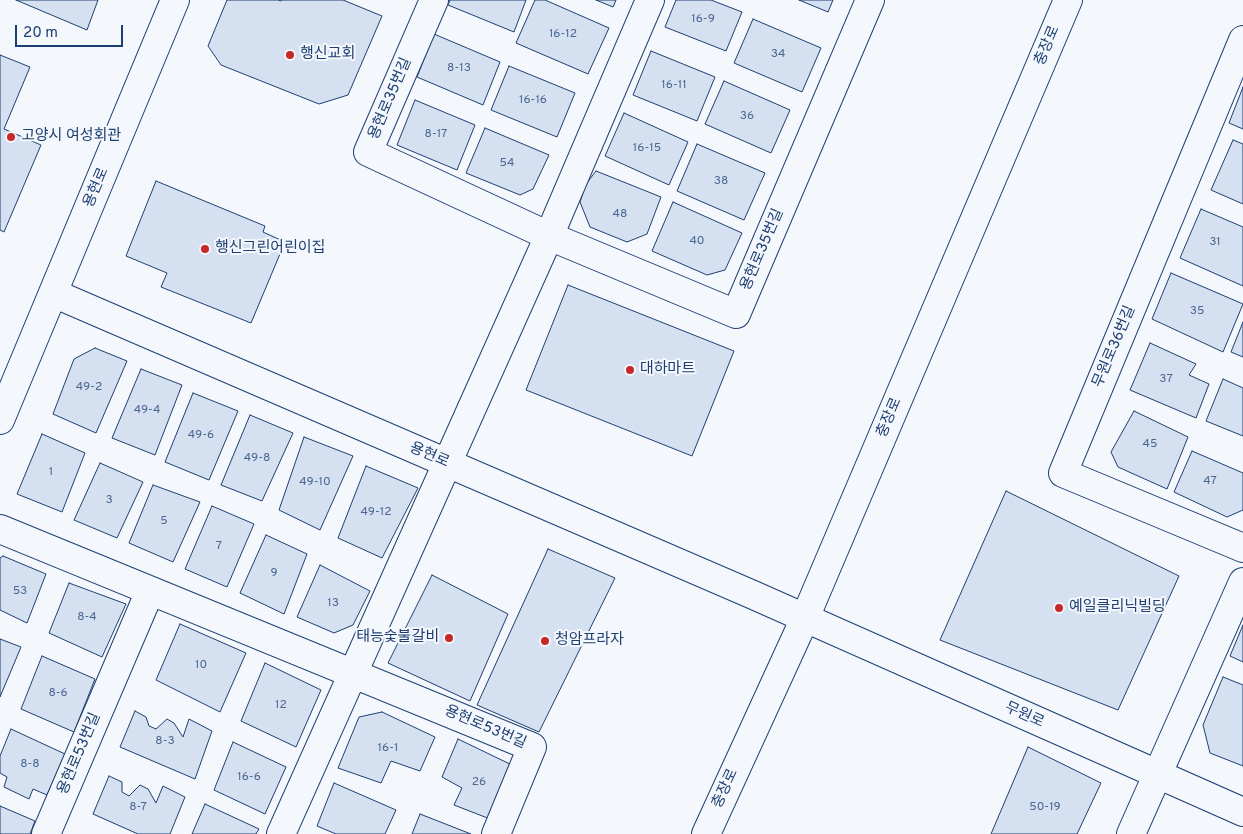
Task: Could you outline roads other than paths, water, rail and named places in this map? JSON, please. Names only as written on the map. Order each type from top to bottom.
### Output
[{"type":"street","name":"용현로","points":[[0,420],[175,0]]},
{"type":"street","name":"용현로35번길","points":[[434,0],[368,152],[549,236],[736,314],[870,0]]},
{"type":"street","points":[[281,834],[549,236],[650,0]]},
{"type":"street","name":"충장로","points":[[706,834],[805,618],[1068,0]]},
{"type":"street","name":"무원로36번길","points":[[1243,40],[1063,473],[1243,548]]},
{"type":"street","name":"용현로","points":[[53,293],[805,618]]},
{"type":"street","name":"용현로53번길","points":[[0,529],[532,747],[496,834]]},
{"type":"street","points":[[1131,834],[1243,582]]},
{"type":"street","name":"용현로53번길","points":[[46,834],[150,590]]},
{"type":"street","name":"무원로","points":[[805,618],[1158,776],[1243,812]]},
{"type":"place","name":"행신교회","points":[[290,55]]},
{"type":"place","name":"고양시 여성회관","points":[[11,137]]},
{"type":"place","name":"행신그린어린이집","points":[[205,249]]},
{"type":"place","name":"대하마트","points":[[630,370]]},
{"type":"place","name":"예일클리닉빌딩","points":[[1059,608]]},
{"type":"place","name":"태능숯불갈비","points":[[449,638]]},
{"type":"place","name":"청암프라자","points":[[545,641]]}]
